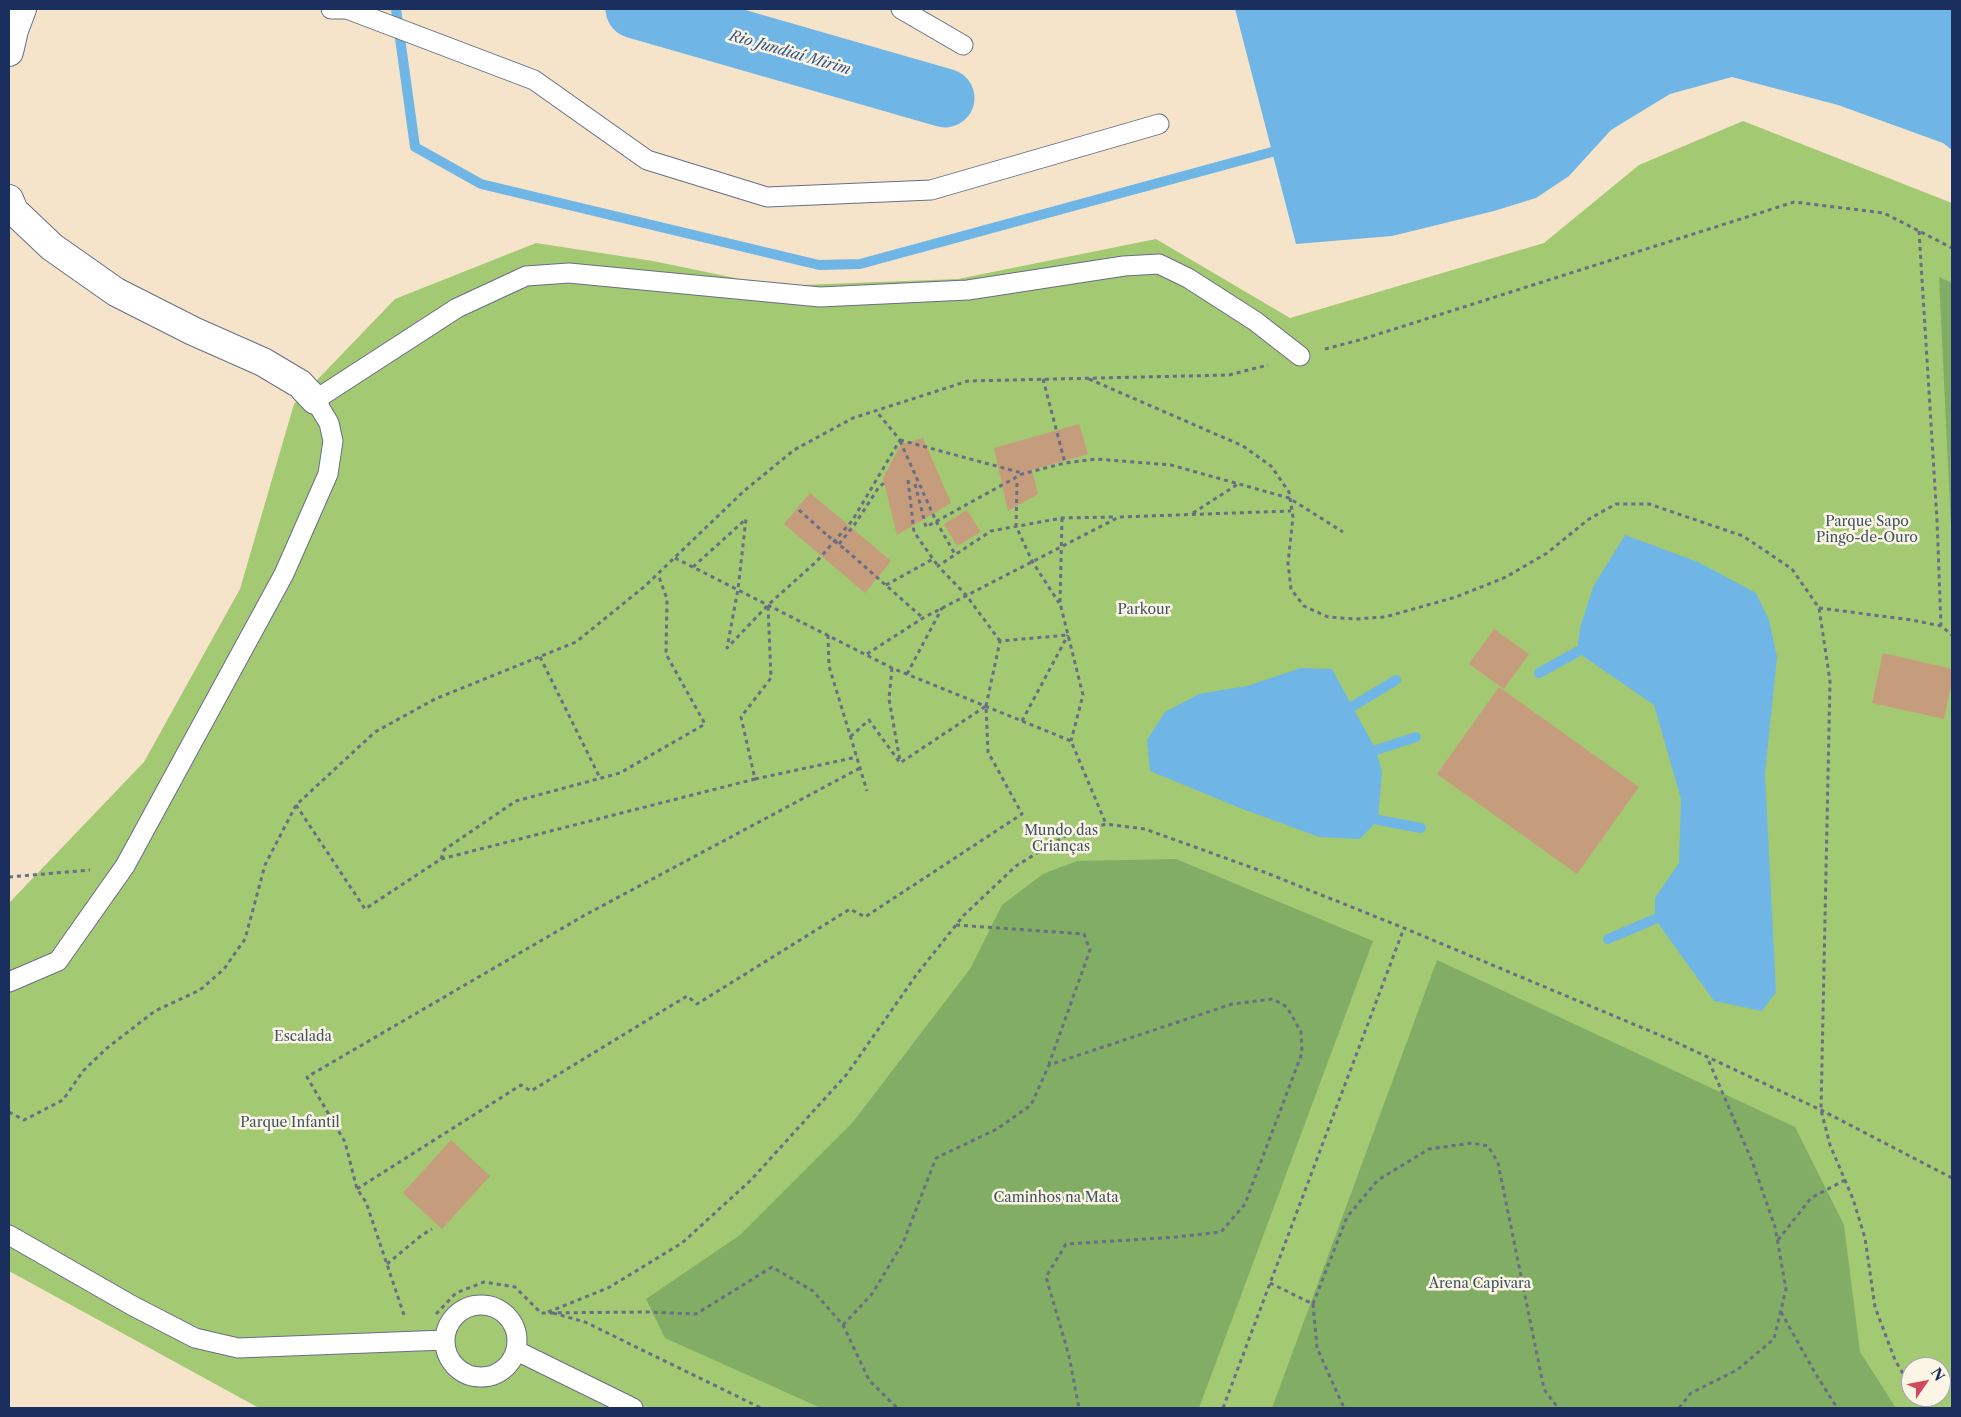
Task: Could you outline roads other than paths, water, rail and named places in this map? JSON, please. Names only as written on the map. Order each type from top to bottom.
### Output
[{"type":"street","points":[[9,52],[14,30],[22,9]]},
{"type":"street","points":[[9,199],[14,211],[52,247],[116,292],[193,331],[263,362],[300,384],[315,400]]},
{"type":"lane","points":[[331,9],[347,9],[534,80],[647,160],[767,197],[931,190],[1159,124]]},
{"type":"lane","points":[[901,9],[963,45]]},
{"type":"lane","points":[[9,982],[58,960],[125,866],[284,574],[328,474],[333,440],[329,423],[315,400],[457,308],[526,276],[569,273],[820,298],[968,290],[1124,266],[1159,264],[1188,278],[1254,321],[1300,356]]},
{"type":"lane","points":[[9,1235],[134,1306],[195,1338],[238,1348],[445,1340]]},
{"type":"lane","points":[[478,1305],[495,1307],[509,1318],[517,1334],[517,1351],[508,1366],[494,1376],[476,1378],[460,1370],[454,1364],[449,1357],[445,1340],[450,1323],[462,1310],[478,1305]]},
{"type":"lane","points":[[517,1351],[633,1408]]},
{"type":"water","points":[[1235,9],[1952,9],[1952,150],[1943,143],[1838,105],[1732,77],[1670,94],[1611,130],[1569,176],[1536,198],[1494,211],[1392,236],[1296,244]]},
{"type":"water","points":[[1625,535],[1698,562],[1756,593],[1769,620],[1777,657],[1765,774],[1776,992],[1762,1011],[1714,1001],[1655,919],[1655,898],[1679,863],[1681,799],[1654,705],[1577,652],[1580,628],[1593,587]]},
{"type":"water","points":[[1301,668],[1332,669],[1376,750],[1382,772],[1378,820],[1360,839],[1319,837],[1240,808],[1150,771],[1147,740],[1165,712],[1199,694],[1247,686]]},
{"type":"waterway","points":[[396,9],[415,147],[481,184],[819,265],[860,264],[1283,149]]},
{"type":"waterway","name":"Rio Jundiaí Mirim","points":[[635,9],[945,98]]},
{"type":"waterway","points":[[1539,673],[1577,652]]},
{"type":"waterway","points":[[1353,706],[1396,680]]},
{"type":"waterway","points":[[1376,750],[1416,737]]},
{"type":"waterway","points":[[1378,820],[1421,828]]},
{"type":"waterway","points":[[1608,939],[1655,919]]},
{"type":"park label","name":"Parque Sapo Pingo-de-Ouro","points":[[1867,530]]},
{"type":"park label","name":"Parkour","points":[[1144,610]]},
{"type":"park label","name":"Mundo das Crianças","points":[[1061,840]]},
{"type":"park label","name":"Escalada","points":[[303,1037]]},
{"type":"park label","name":"Parque Infantil","points":[[290,1123]]},
{"type":"park label","name":"Caminhos na Mata","points":[[1056,1198]]},
{"type":"park label","name":"Arena Capivara","points":[[1480,1284]]}]
